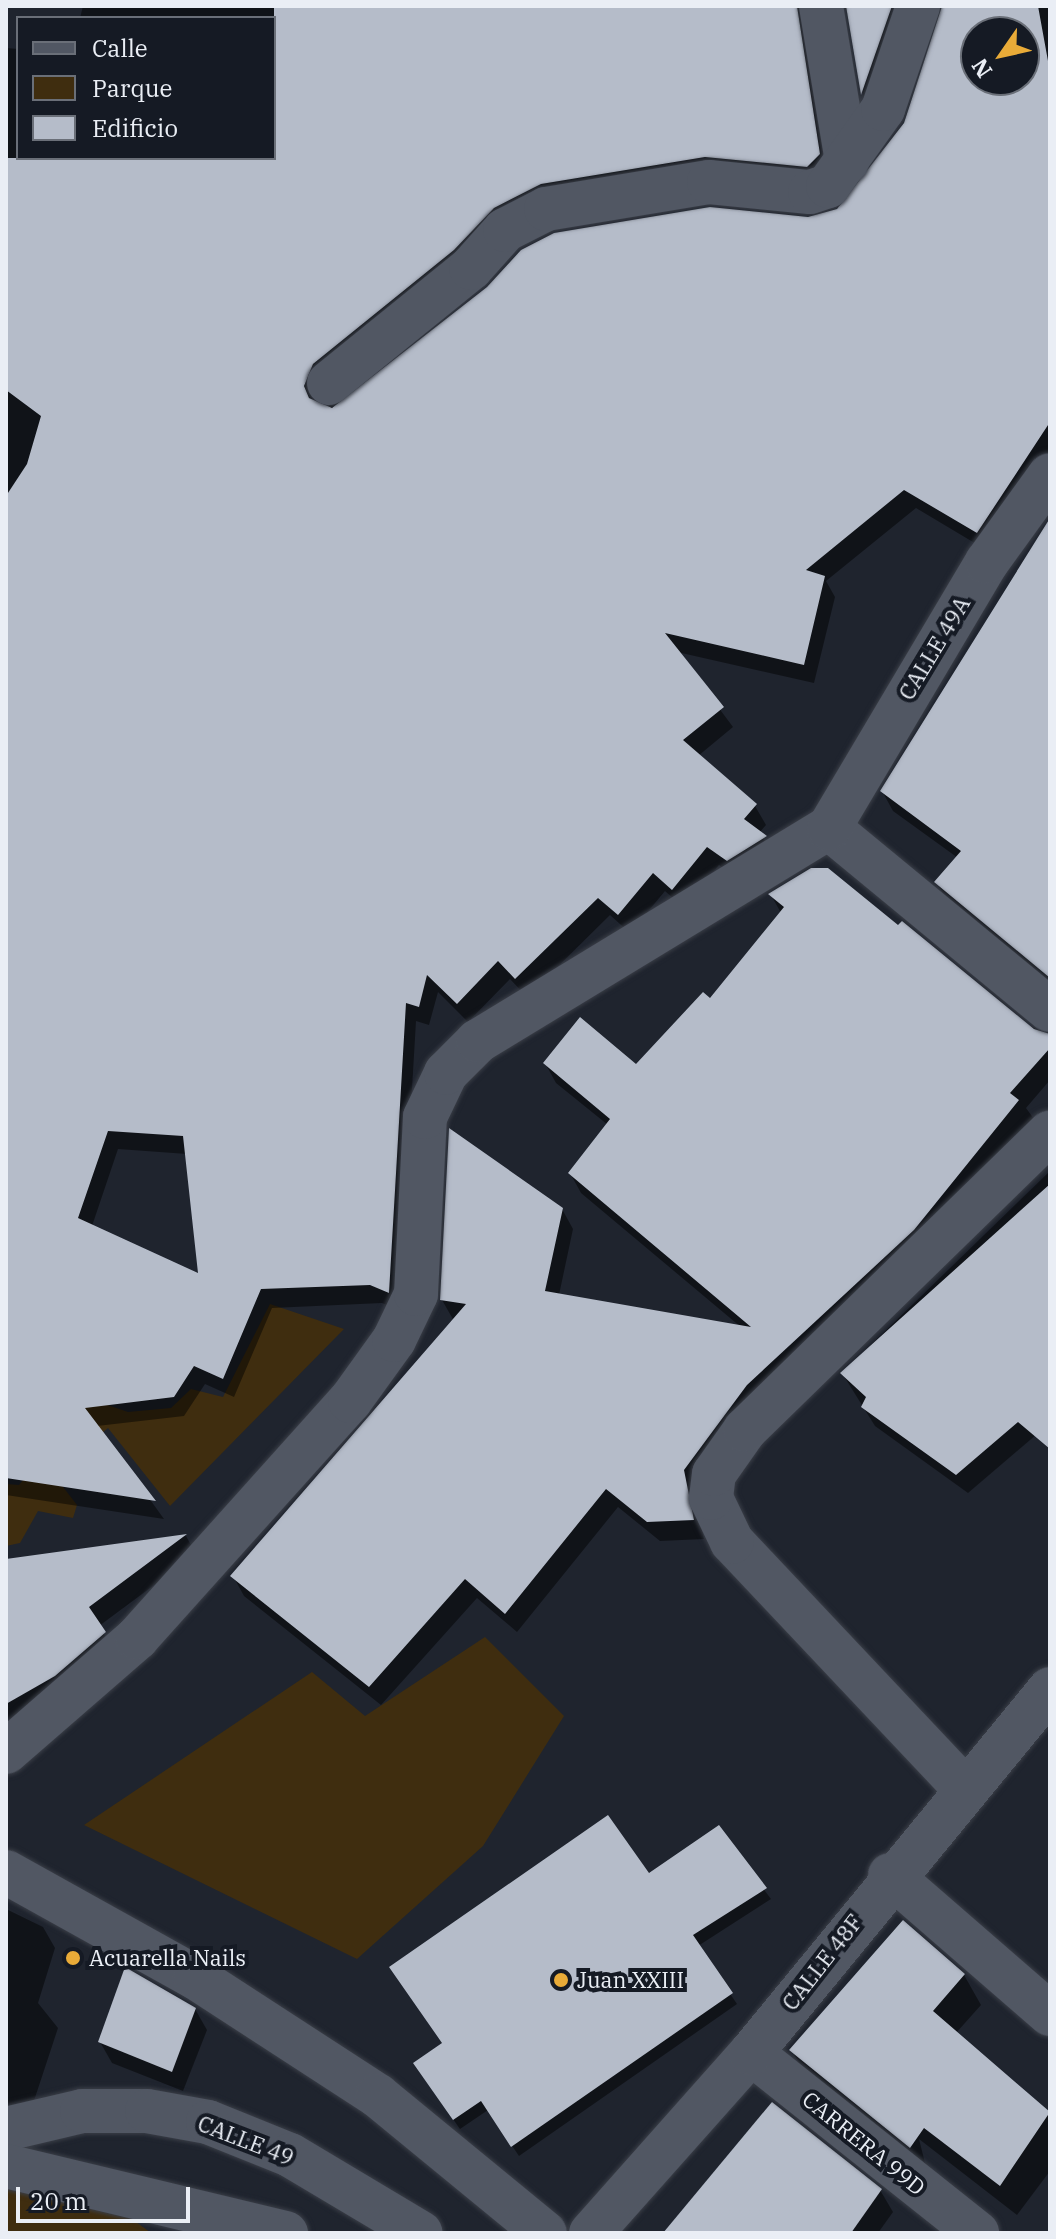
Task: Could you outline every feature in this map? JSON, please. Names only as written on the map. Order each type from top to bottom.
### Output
[{"type":"street","points":[[821,6],[847,162]]},
{"type":"street","points":[[329,383],[471,268],[505,230],[546,209],[709,182],[810,192],[828,186],[847,162],[899,76],[918,6]]},
{"type":"street","name":"CALLE 49A","points":[[829,828],[987,562],[1050,475]]},
{"type":"street","points":[[6,1752],[137,1638],[350,1401],[394,1340],[416,1294],[425,1117],[454,1064],[478,1041],[829,828],[1050,1010]]},
{"type":"street","points":[[965,1789],[732,1542],[711,1498],[714,1474],[745,1430],[1050,1132]]},
{"type":"street","name":"CALLE 48F","points":[[591,2233],[751,2053],[890,1875],[1050,1689]]},
{"type":"street","points":[[6,1872],[195,1977],[378,2096],[545,2233]]},
{"type":"street","points":[[890,1875],[1050,2014]]},
{"type":"street","name":"CARRERA 99D","points":[[751,2053],[977,2233]]},
{"type":"street","name":"CALLE 49","points":[[6,2129],[82,2111],[147,2111],[208,2122],[290,2155],[421,2233]]},
{"type":"street","points":[[6,2166],[286,2233]]},
{"type":"green space","points":[[270,1304],[344,1329],[170,1506],[108,1428],[53,1474],[77,1505],[73,1518],[38,1511],[20,1543],[6,1546],[6,1484],[19,1485],[90,1399],[128,1412],[171,1408],[191,1389],[223,1397]]},
{"type":"green space","points":[[485,1637],[564,1716],[483,1846],[357,1959],[84,1825],[312,1672],[365,1716]]},
{"type":"green space","points":[[6,2188],[108,2201],[151,2233],[6,2233]]},
{"type":"building","points":[[274,6],[797,6],[820,154],[807,167],[705,157],[541,184],[494,208],[454,250],[313,364],[304,386],[309,398],[332,408],[487,287],[521,250],[554,233],[710,207],[808,217],[837,209],[904,123],[942,6],[1038,6],[1040,16],[960,16],[960,96],[1040,96],[1040,17],[1050,72],[1050,422],[977,533],[904,490],[806,570],[825,576],[804,665],[665,633],[724,707],[683,740],[757,804],[744,819],[767,836],[727,861],[707,847],[672,890],[653,873],[618,915],[598,898],[515,979],[498,961],[457,1004],[427,975],[419,1007],[406,1003],[389,1293],[370,1285],[261,1289],[223,1379],[194,1366],[174,1397],[85,1408],[156,1501],[6,1478],[6,496],[27,464],[41,416],[6,390],[6,158],[276,160]],"holes":[[[108,1131],[183,1136],[198,1273],[78,1218]]]},
{"type":"building","points":[[846,6],[892,6],[861,95]]},
{"type":"building","points":[[1050,518],[1050,978],[934,882],[961,851],[880,791]]},
{"type":"building","points":[[811,868],[828,868],[898,925],[902,921],[1034,1029],[1050,1034],[1050,1048],[1010,1093],[1019,1100],[914,1230],[747,1385],[684,1470],[694,1520],[647,1522],[606,1489],[505,1614],[465,1579],[369,1687],[230,1576],[466,1304],[440,1300],[449,1128],[563,1208],[545,1291],[751,1327],[568,1173],[610,1119],[543,1063],[580,1017],[636,1064],[703,992],[710,998],[784,907],[768,894]]},
{"type":"building","points":[[1050,1184],[1050,1449],[1018,1422],[956,1475],[861,1407],[866,1397],[840,1373]]},
{"type":"building","points":[[187,1534],[89,1607],[106,1632],[55,1676],[6,1704],[6,1559]]},
{"type":"building","name":"Juan XXIII","points":[[608,1815],[649,1873],[719,1825],[767,1888],[693,1935],[733,1993],[511,2147],[481,2101],[453,2120],[413,2063],[442,2043],[389,1967]]},
{"type":"building","points":[[903,1920],[965,1974],[933,2011],[1050,2112],[1000,2186],[924,2128],[910,2148],[789,2050]]},
{"type":"building","points":[[125,1967],[196,2008],[172,2072],[98,2042]]},
{"type":"building","points":[[772,2102],[882,2189],[851,2233],[663,2233]]},
{"type":"place","name":"Acuarella Nails","points":[[73,1958]]},
{"type":"place","name":"Juan XXIII","points":[[561,1980]]}]
